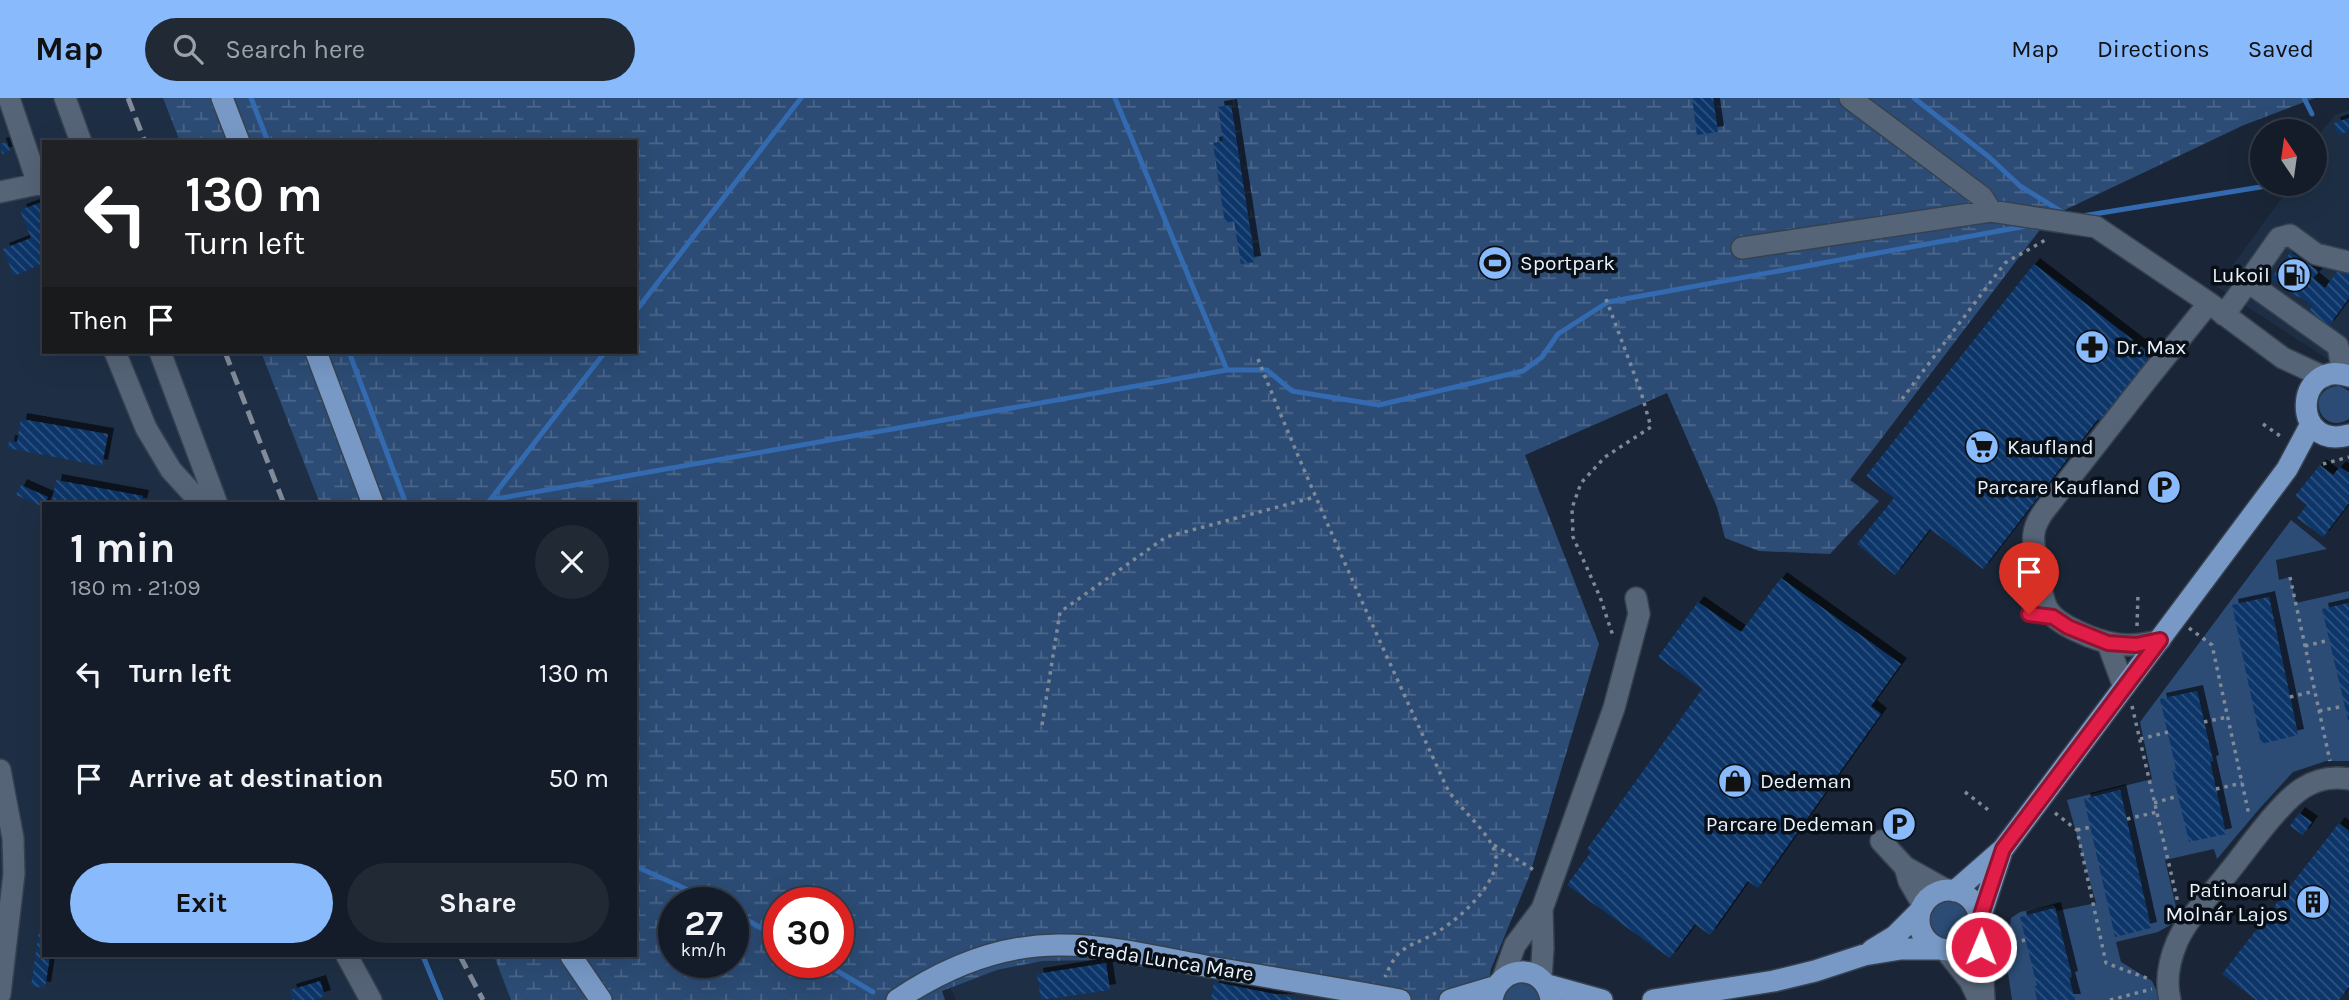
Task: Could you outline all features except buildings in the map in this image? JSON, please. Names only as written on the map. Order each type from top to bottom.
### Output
[{"type":"main road","points":[[222,98],[238,140]]},
{"type":"main road","points":[[317,354],[372,502]]},
{"type":"main road","points":[[2339,376],[2311,387],[2305,409],[2318,430],[2334,438],[2349,435]]},
{"type":"main road","points":[[1864,955],[1895,936],[1933,894],[1951,890],[2003,849],[2287,469],[2309,455],[2318,430]]},
{"type":"main road","points":[[1653,1000],[1783,979],[1864,955],[1901,949],[1942,950],[1965,946],[1980,934],[2003,849]]},
{"type":"main road","points":[[1951,890],[1971,899],[1978,910],[1980,934]]},
{"type":"main road","points":[[1922,908],[1919,920],[1922,933],[1930,943],[1942,950]]},
{"type":"main road","name":"Strada Lunca Mare","points":[[897,1000],[920,984],[977,959],[1004,951],[1062,944],[1116,951],[1340,995],[1393,999]]},
{"type":"main road","points":[[572,957],[601,1000]]},
{"type":"main road","points":[[1450,1000],[1497,988],[1509,975],[1523,972],[1546,988],[1602,1000]]},
{"type":"street","points":[[0,192],[41,185],[9,98]]},
{"type":"street","points":[[65,98],[81,140]]},
{"type":"street","points":[[1850,98],[1982,197],[1991,211]]},
{"type":"street","points":[[1742,248],[1991,211],[2096,228],[2217,309],[2283,358],[2339,376],[2344,339],[2248,282]]},
{"type":"street","points":[[2053,617],[2044,599],[2032,538],[2035,524],[2149,377],[2248,282],[2279,238],[2284,235],[2290,235],[2316,254],[2349,262]]},
{"type":"street","points":[[116,354],[146,428],[171,470],[200,502]]},
{"type":"street","points":[[161,354],[216,502]]},
{"type":"street","points":[[2283,358],[2307,394]]},
{"type":"street","points":[[1497,988],[1515,945],[1542,909],[1552,882],[1614,708],[1639,614],[1636,598]]},
{"type":"street","points":[[2029,614],[2053,617],[2068,627],[2108,643],[2136,645],[2160,640]]},
{"type":"street","points":[[2108,643],[2126,685]]},
{"type":"street","points":[[0,770],[13,838],[14,874],[0,994]]},
{"type":"street","points":[[2169,993],[2173,955],[2184,929],[2254,841],[2292,796],[2303,788],[2341,778]]},
{"type":"street","points":[[1881,841],[1905,867],[1951,890]]},
{"type":"street","points":[[1905,867],[1922,908]]},
{"type":"street","points":[[1542,909],[1546,988]]},
{"type":"street","points":[[1980,934],[1982,1000]]},
{"type":"street","points":[[1942,950],[1970,981],[1982,1000]]},
{"type":"street","points":[[348,957],[371,1000]]},
{"type":"path","points":[[1902,399],[2006,263],[2053,236]]},
{"type":"path","points":[[1606,300],[1641,391],[1651,427],[1605,457],[1581,483],[1572,508],[1573,537],[1600,597],[1624,668]]},
{"type":"path","points":[[1258,359],[1315,497],[1450,795],[1494,845],[1552,882]]},
{"type":"path","points":[[2263,424],[2285,439]]},
{"type":"path","points":[[2323,464],[2349,457]]},
{"type":"path","points":[[1042,725],[1060,612],[1166,537],[1315,497]]},
{"type":"path","points":[[2290,578],[2319,712],[2341,778]]},
{"type":"path","points":[[2136,645],[2138,594]]},
{"type":"path","points":[[2176,617],[2212,645],[2254,841]]},
{"type":"path","points":[[2305,646],[2330,640]]},
{"type":"path","points":[[2126,685],[2184,929]]},
{"type":"path","points":[[2290,697],[2315,691]]},
{"type":"path","points":[[2319,712],[2344,706]]},
{"type":"path","points":[[2204,723],[2228,717]]},
{"type":"path","points":[[2140,739],[2168,732]]},
{"type":"path","points":[[2216,789],[2242,783]]},
{"type":"path","points":[[1965,792],[1991,812]]},
{"type":"path","points":[[2154,803],[2178,796]]},
{"type":"path","points":[[2039,801],[2077,830],[2106,962],[2169,993]]},
{"type":"path","points":[[2127,819],[2157,812]]},
{"type":"path","points":[[2077,830],[2091,827]]},
{"type":"path","points":[[1393,999],[1390,967],[1398,954],[1451,922],[1479,895],[1495,870],[1497,859],[1494,845]]},
{"type":"path","points":[[1980,934],[2025,940]]},
{"type":"path","points":[[2110,1000],[2169,993]]},
{"type":"shaded area","points":[[0,98],[163,98],[179,140],[42,140],[42,354],[262,354],[319,502],[42,502],[42,957],[494,957],[511,1000],[0,1000]]},
{"type":"shaded area","points":[[2349,110],[2349,364],[2332,362],[2217,287],[2283,196],[2328,196],[2328,123],[2335,115]]},
{"type":"shaded area","points":[[1101,960],[1336,1000],[956,1000],[950,987],[997,970],[1042,961]]},
{"type":"green space","points":[[163,98],[2315,98],[2260,119],[2250,119],[2250,123],[2052,216],[1850,480],[1879,501],[1830,554],[1759,551],[1725,538],[1717,507],[1667,393],[1525,455],[1599,644],[1529,877],[1491,969],[1485,1000],[1336,1000],[1101,960],[1042,961],[997,970],[942,991],[945,1000],[511,1000],[494,957],[637,957],[637,502],[319,502],[262,354],[637,354],[637,140],[179,140]]},
{"type":"green space","points":[[2340,386],[2349,391],[2349,419],[2338,423],[2329,422],[2319,410],[2319,402],[2322,394],[2329,388]]},
{"type":"green space","points":[[2291,520],[2327,549],[2276,560],[2279,580],[2290,577],[2296,603],[2349,591],[2349,761],[2326,761],[2293,772],[2217,859],[2214,849],[2165,860],[2179,920],[2158,932],[2116,942],[2121,962],[2152,981],[2161,1000],[2012,1000],[2006,959],[2011,918],[2020,912],[2054,905],[2057,911],[2096,903],[2067,800],[2152,779],[2140,722]]},
{"type":"green space","points":[[1949,900],[1963,906],[1969,920],[1963,934],[1949,940],[1935,934],[1929,920],[1935,906]]},
{"type":"green space","points":[[1524,980],[1536,987],[1542,1000],[1500,1000],[1505,987]]},
{"type":"waterway","points":[[251,98],[267,140]]},
{"type":"waterway","points":[[637,309],[801,98]]},
{"type":"waterway","points":[[1115,98],[1227,370]]},
{"type":"waterway","points":[[1914,98],[1989,157],[2020,186],[2067,215]]},
{"type":"waterway","points":[[2304,98],[2312,114]]},
{"type":"waterway","points":[[2082,216],[2250,189]]},
{"type":"waterway","points":[[490,500],[1227,370],[1267,370],[1292,391],[1379,405],[1523,371],[1542,357],[1558,334],[1608,302],[2032,225]]},
{"type":"waterway","points":[[350,354],[405,502]]},
{"type":"waterway","points":[[489,502],[603,354]]},
{"type":"waterway","points":[[637,867],[682,887]]},
{"type":"waterway","points":[[749,921],[763,929]]},
{"type":"waterway","points":[[423,957],[441,1000]]},
{"type":"waterway","points":[[849,978],[873,992]]},
{"type":"railway","points":[[128,98],[144,140]]},
{"type":"railway","points":[[226,354],[283,502]]},
{"type":"railway","points":[[461,957],[483,1000]]},
{"type":"place","name":"Sportpark","points":[[1495,263]]},
{"type":"place","name":"Lukoil","points":[[2294,275]]},
{"type":"place","name":"Dr. Max","points":[[2092,347]]},
{"type":"place","name":"Kaufland","points":[[1982,447]]},
{"type":"place","name":"Parcare Kaufland","points":[[2164,487]]},
{"type":"place","name":"Dedeman","points":[[1735,781]]},
{"type":"place","name":"Parcare Dedeman","points":[[1899,824]]},
{"type":"place","name":"Patinoarul Molnár Lajos","points":[[2313,902]]},
{"type":"route","points":[[1981,947],[1978,931],[1980,918],[2003,849],[2160,640],[2126,646],[2108,643],[2084,635],[2053,617],[2029,614]]}]
